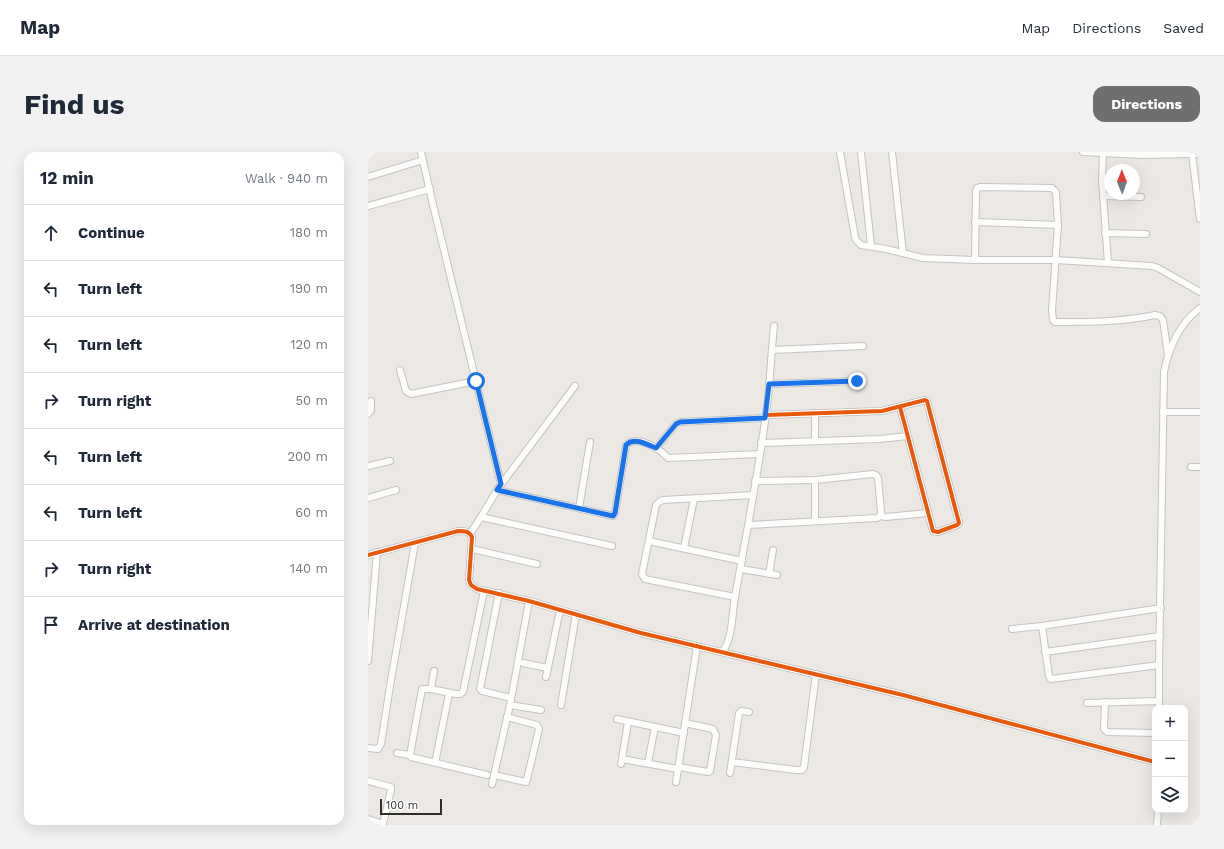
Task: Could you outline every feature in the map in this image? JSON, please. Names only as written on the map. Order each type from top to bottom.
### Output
[{"type":"street","points":[[422,152],[434,210],[501,484]]},
{"type":"street","points":[[840,152],[854,237],[861,244],[923,258],[975,260],[1056,260],[1108,262],[1152,266],[1200,292]]},
{"type":"street","points":[[861,152],[871,246]]},
{"type":"street","points":[[892,152],[903,253]]},
{"type":"street","points":[[1083,152],[1103,154],[1200,154]]},
{"type":"street","points":[[1103,154],[1102,180],[1108,262]]},
{"type":"street","points":[[1192,154],[1200,219]]},
{"type":"street","points":[[368,177],[423,160]]},
{"type":"street","points":[[975,260],[977,188],[1052,188],[1056,192],[1058,225],[1052,310],[1054,321],[1102,322],[1121,321],[1155,315],[1160,316],[1168,354]]},
{"type":"street","points":[[368,206],[430,189]]},
{"type":"street","points":[[1103,196],[1141,197]]},
{"type":"street","points":[[976,222],[1058,225]]},
{"type":"street","points":[[1106,233],[1146,234]]},
{"type":"street","points":[[1087,703],[1105,702],[1159,705],[1164,372],[1168,354],[1180,328],[1200,308]]},
{"type":"street","points":[[722,652],[729,637],[749,525],[762,443],[774,326]]},
{"type":"street","points":[[772,350],[863,346]]},
{"type":"street","points":[[400,370],[406,390],[411,394],[476,381]]},
{"type":"street","points":[[769,384],[857,381]]},
{"type":"street","points":[[470,534],[501,484],[575,386]]},
{"type":"street","points":[[656,448],[676,424],[680,422],[814,413],[871,412],[882,411],[925,400],[928,402],[959,522],[957,525],[935,532],[933,531],[900,407]]},
{"type":"street","points":[[368,414],[371,410],[370,402]]},
{"type":"street","points":[[1163,412],[1200,412]]},
{"type":"street","points":[[814,413],[815,441]]},
{"type":"street","points":[[762,443],[880,439],[907,436]]},
{"type":"street","points":[[497,490],[613,516],[615,513],[626,445],[632,441],[656,448],[668,458],[760,454]]},
{"type":"street","points":[[578,508],[590,442]]},
{"type":"street","points":[[368,466],[390,461]]},
{"type":"street","points":[[1191,467],[1200,467]]},
{"type":"street","points":[[755,481],[815,480],[873,474],[878,478],[882,512],[880,516]]},
{"type":"street","points":[[815,480],[815,521]]},
{"type":"street","points":[[368,498],[396,490]]},
{"type":"street","points":[[735,597],[645,579],[642,574],[656,505],[659,502],[663,500],[753,495]]},
{"type":"street","points":[[684,548],[694,499]]},
{"type":"street","points":[[749,525],[877,518],[880,516],[886,517],[928,513]]},
{"type":"street","points":[[481,517],[612,546]]},
{"type":"street","points":[[368,554],[465,531],[472,537],[469,580],[471,585],[477,589],[530,601],[640,633],[903,695],[1152,761]]},
{"type":"street","points":[[649,541],[742,561]]},
{"type":"street","points":[[368,748],[378,749],[381,744],[415,543]]},
{"type":"street","points":[[472,549],[537,564]]},
{"type":"street","points":[[769,574],[773,550]]},
{"type":"street","points":[[368,661],[377,552]]},
{"type":"street","points":[[741,569],[777,575]]},
{"type":"street","points":[[410,755],[422,689],[431,689],[449,694],[460,694],[463,692],[484,590]]},
{"type":"street","points":[[499,594],[480,689],[511,701],[541,710]]},
{"type":"street","points":[[492,784],[511,701],[530,601]]},
{"type":"street","points":[[1012,629],[1042,626],[1161,608]]},
{"type":"street","points":[[546,677],[560,610]]},
{"type":"street","points":[[561,706],[576,614]]},
{"type":"street","points":[[1042,626],[1045,652],[1052,679],[1159,664]]},
{"type":"street","points":[[1045,652],[1160,636]]},
{"type":"street","points":[[676,782],[697,646]]},
{"type":"street","points":[[523,663],[548,668]]},
{"type":"street","points":[[431,689],[434,671]]},
{"type":"street","points":[[732,762],[802,770],[804,767],[816,674]]},
{"type":"street","points":[[435,763],[449,694]]},
{"type":"street","points":[[1105,702],[1104,728],[1107,732],[1152,733]]},
{"type":"street","points":[[730,773],[739,713],[742,710],[749,712]]},
{"type":"street","points":[[494,775],[526,782],[539,729],[537,725],[507,717]]},
{"type":"street","points":[[617,719],[684,733]]},
{"type":"street","points":[[628,722],[621,761],[648,763],[708,772],[710,771],[716,735],[713,730],[685,723]]},
{"type":"street","points":[[648,763],[655,727]]},
{"type":"street","points":[[397,753],[487,775]]},
{"type":"street","points":[[368,781],[391,787],[392,790],[383,824],[368,820]]},
{"type":"street","points":[[1157,825],[1158,813]]},
{"type":"cycle path","points":[[766,415],[882,411],[925,400],[927,401],[959,523],[957,525],[938,532],[933,531],[900,407]]},
{"type":"cycle path","points":[[368,555],[458,531],[463,531],[470,534],[472,537],[469,580],[471,585],[477,589],[529,601],[641,633],[903,695],[1152,761]]},
{"type":"route","points":[[476,381],[501,484],[497,490],[608,516],[613,516],[615,513],[626,445],[629,442],[639,442],[656,448],[676,424],[680,422],[765,418],[769,384],[857,381]]}]
